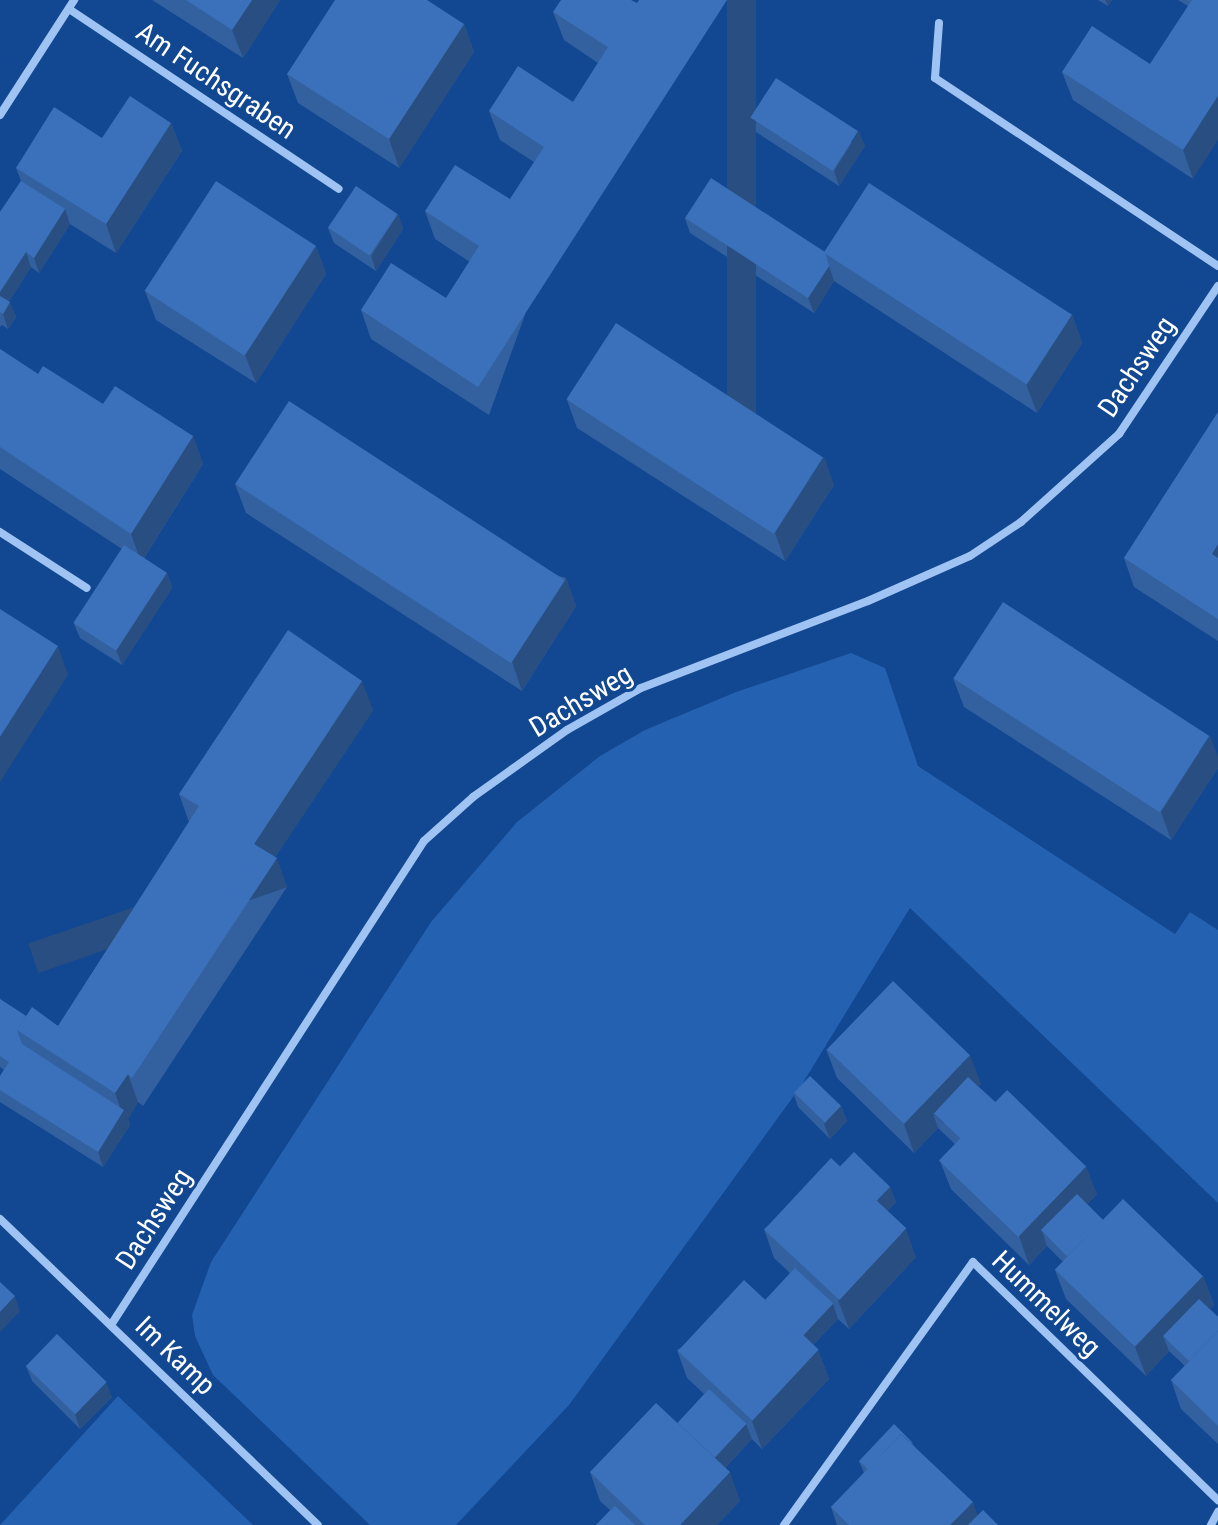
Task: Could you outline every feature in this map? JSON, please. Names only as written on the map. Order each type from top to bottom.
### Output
[{"type":"street","points":[[0,115],[74,0]]},
{"type":"street","name":"Am Fuchsgraben","points":[[69,9],[339,189]]},
{"type":"street","points":[[939,23],[935,78],[1218,266]]},
{"type":"street","name":"Dachsweg","points":[[111,1325],[424,841],[473,797],[567,730],[641,688],[868,601],[970,556],[1021,522],[1119,434],[1218,286]]},
{"type":"street","points":[[0,532],[87,588]]},
{"type":"street","name":"Im Kamp","points":[[0,1219],[318,1525]]},
{"type":"street","name":"Hummelweg","points":[[784,1525],[973,1262],[1218,1500]]},
{"type":"street","points":[[1211,1525],[1218,1512]]},
{"type":"shaded area","points":[[851,653],[885,668],[918,766],[1175,934],[1190,912],[1218,930],[1218,1203],[910,908],[801,1086],[569,1405],[456,1525],[370,1525],[213,1375],[195,1336],[192,1315],[211,1262],[431,922],[517,822],[600,756],[645,730],[736,692]]},
{"type":"shaded area","points":[[118,1396],[253,1525],[0,1525]]},
{"type":"building","points":[[186,0],[252,0],[232,30]]},
{"type":"building","points":[[335,0],[427,0],[464,24],[389,139],[287,74]]},
{"type":"building","points":[[561,0],[631,0],[637,3],[639,0],[727,0],[478,387],[361,310],[391,263],[446,298],[479,246],[425,211],[455,165],[510,199],[544,147],[489,111],[518,66],[573,102],[608,47],[553,12]]},
{"type":"building","points":[[1192,0],[1218,0],[1218,96],[1183,150],[1062,72],[1092,26],[1150,64]]},
{"type":"building","points":[[776,78],[858,131],[833,171],[750,117]]},
{"type":"building","points":[[130,96],[171,123],[106,224],[16,168],[54,107],[102,138]]},
{"type":"building","points":[[711,178],[825,252],[829,266],[808,298],[685,218]]},
{"type":"building","points":[[21,181],[65,209],[34,258],[26,252],[0,292],[0,212]]},
{"type":"building","points":[[216,181],[316,246],[244,356],[145,291]]},
{"type":"building","points":[[869,183],[1072,315],[1027,384],[824,253]]},
{"type":"building","points":[[356,186],[397,214],[369,255],[328,227]]},
{"type":"building","points":[[0,296],[10,302],[3,314],[0,312]]},
{"type":"building","points":[[616,323],[823,458],[774,534],[566,399]]},
{"type":"building","points":[[0,349],[38,374],[43,366],[103,404],[115,386],[193,436],[131,534],[0,447]]},
{"type":"building","points":[[289,401],[565,580],[511,663],[235,484]]},
{"type":"building","points":[[1218,412],[1218,544],[1212,554],[1218,558],[1218,619],[1124,558]]},
{"type":"building","points":[[124,545],[167,573],[116,651],[73,623]]},
{"type":"building","points":[[1003,602],[1209,736],[1160,812],[953,678]]},
{"type":"building","points":[[0,609],[58,646],[0,737]]},
{"type":"building","points":[[288,630],[362,681],[254,844],[277,858],[132,1078],[128,1074],[115,1093],[17,1030],[32,1007],[58,1026],[199,806],[179,794]]},
{"type":"building","points":[[893,981],[970,1055],[904,1124],[827,1049]]},
{"type":"building","points":[[0,999],[26,1016],[17,1030],[22,1044],[124,1110],[98,1152],[0,1090],[0,1076],[9,1062],[0,1056]]},
{"type":"building","points":[[810,1076],[841,1106],[825,1122],[794,1093]]},
{"type":"building","points":[[968,1077],[996,1103],[962,1139],[934,1114]]},
{"type":"building","points":[[1007,1090],[1086,1166],[1018,1237],[939,1160]]},
{"type":"building","points":[[854,1152],[890,1187],[875,1202],[839,1167]]},
{"type":"building","points":[[831,1158],[906,1228],[839,1300],[764,1230]]},
{"type":"building","points":[[1077,1194],[1103,1220],[1067,1256],[1041,1230]]},
{"type":"building","points":[[1123,1199],[1203,1276],[1135,1347],[1055,1269]]},
{"type":"building","points":[[795,1268],[833,1303],[803,1336],[765,1300]]},
{"type":"building","points":[[744,1280],[819,1350],[752,1421],[678,1351]]},
{"type":"building","points":[[0,1282],[15,1296],[0,1312]]},
{"type":"building","points":[[1199,1299],[1218,1317],[1218,1331],[1189,1361],[1163,1336]]},
{"type":"building","points":[[1218,1331],[1218,1426],[1171,1380]]},
{"type":"building","points":[[57,1334],[107,1382],[75,1414],[26,1366]]},
{"type":"building","points":[[709,1389],[746,1424],[715,1457],[678,1423]]},
{"type":"building","points":[[656,1403],[730,1472],[680,1525],[645,1525],[590,1472]]},
{"type":"building","points":[[894,1424],[912,1442],[901,1434],[868,1469],[859,1461]]},
{"type":"building","points":[[901,1434],[973,1502],[950,1525],[849,1525],[831,1507]]},
{"type":"building","points":[[615,1506],[635,1525],[596,1525]]},
{"type":"building","points":[[983,1510],[998,1525],[968,1525]]}]
